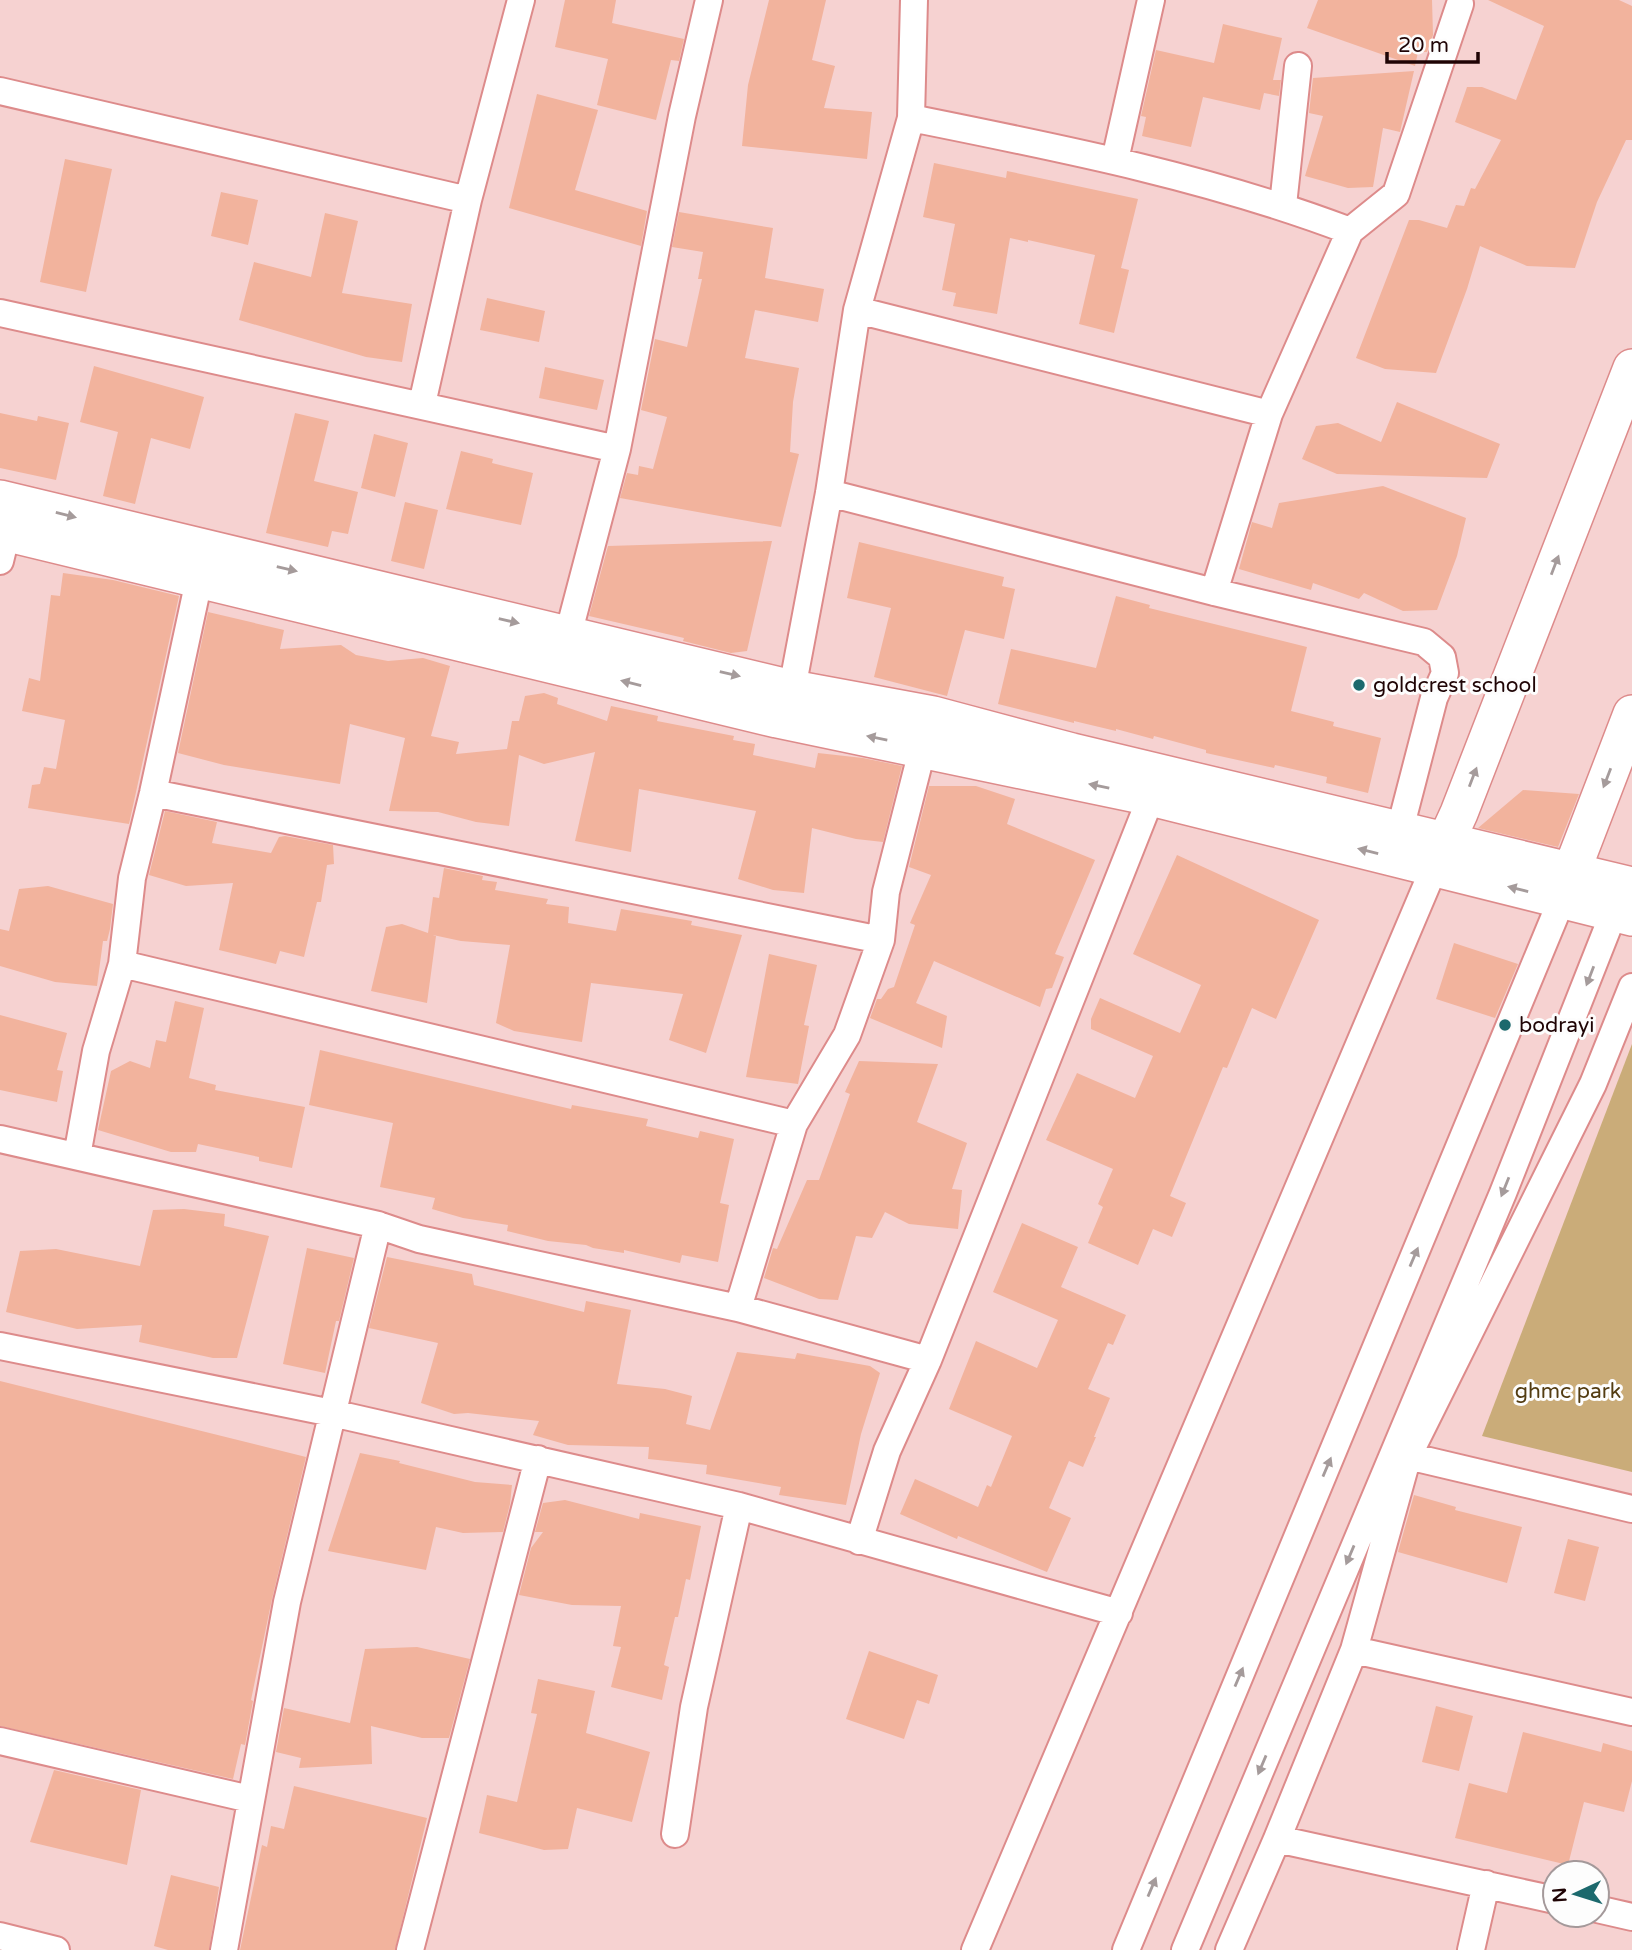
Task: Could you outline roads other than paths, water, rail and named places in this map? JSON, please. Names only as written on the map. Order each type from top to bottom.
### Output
[{"type":"street","points":[[578,670],[568,635],[617,449],[682,116],[709,0]]},
{"type":"street","points":[[784,704],[829,493],[857,310],[911,118],[914,0]]},
{"type":"street","points":[[1115,160],[1152,0]]},
{"type":"street","points":[[422,404],[515,1]]},
{"type":"street","points":[[1214,592],[1269,414],[1350,231],[1396,194],[1460,4]]},
{"type":"street","points":[[1283,205],[1298,66]]},
{"type":"street","points":[[0,91],[468,200]]},
{"type":"street","points":[[911,118],[1115,160],[1283,205],[1350,231]]},
{"type":"street","points":[[857,310],[1269,414]]},
{"type":"street","points":[[0,313],[617,449]]},
{"type":"street","points":[[975,1950],[1459,813],[1632,368]]},
{"type":"street","points":[[829,493],[1214,592],[1424,642],[1442,657],[1445,673],[1434,698],[1400,829]]},
{"type":"street","points":[[2,531],[568,635],[784,704]]},
{"type":"street","points":[[2,531],[578,670],[927,731],[1072,752],[1400,829],[1440,854]]},
{"type":"street","points":[[77,1156],[96,1051],[122,964],[132,878],[199,580]]},
{"type":"street","points":[[1126,1950],[1567,885],[1632,714]]},
{"type":"street","points":[[927,731],[1151,797],[1440,854],[1567,885],[1627,892],[1185,1950]]},
{"type":"street","points":[[738,1308],[794,1124],[847,1035],[881,940],[886,892],[927,731]]},
{"type":"street","points":[[153,793],[881,940]]},
{"type":"street","points":[[859,1541],[887,1451],[928,1360],[1151,797]]},
{"type":"street","points":[[122,964],[794,1124]]},
{"type":"street","points":[[1229,1950],[1354,1650],[1408,1456],[1593,1084],[1632,987]]},
{"type":"street","points":[[0,1139],[378,1225],[419,1239],[738,1308],[928,1360]]},
{"type":"street","points":[[224,1950],[287,1602],[378,1225]]},
{"type":"street","points":[[0,1346],[332,1413],[739,1506],[1119,1613]]},
{"type":"street","points":[[1408,1456],[1632,1509]]},
{"type":"street","points":[[410,1950],[538,1459]]},
{"type":"street","points":[[676,1834],[694,1707],[739,1506]]},
{"type":"street","points":[[1354,1650],[1632,1712]]},
{"type":"street","points":[[0,1741],[250,1799]]},
{"type":"street","points":[[1277,1839],[1541,1897]]},
{"type":"street","points":[[1471,1950],[1486,1884]]},
{"type":"street","points":[[1611,1912],[1632,1917]]},
{"type":"street","points":[[0,1936],[55,1950]]},
{"type":"place","name":"goldcrest school","points":[[1359,685]]},
{"type":"place","name":"bodrayi","points":[[1505,1025]]},
{"type":"park label","name":"ghmc park","points":[[1568,1391]]}]
